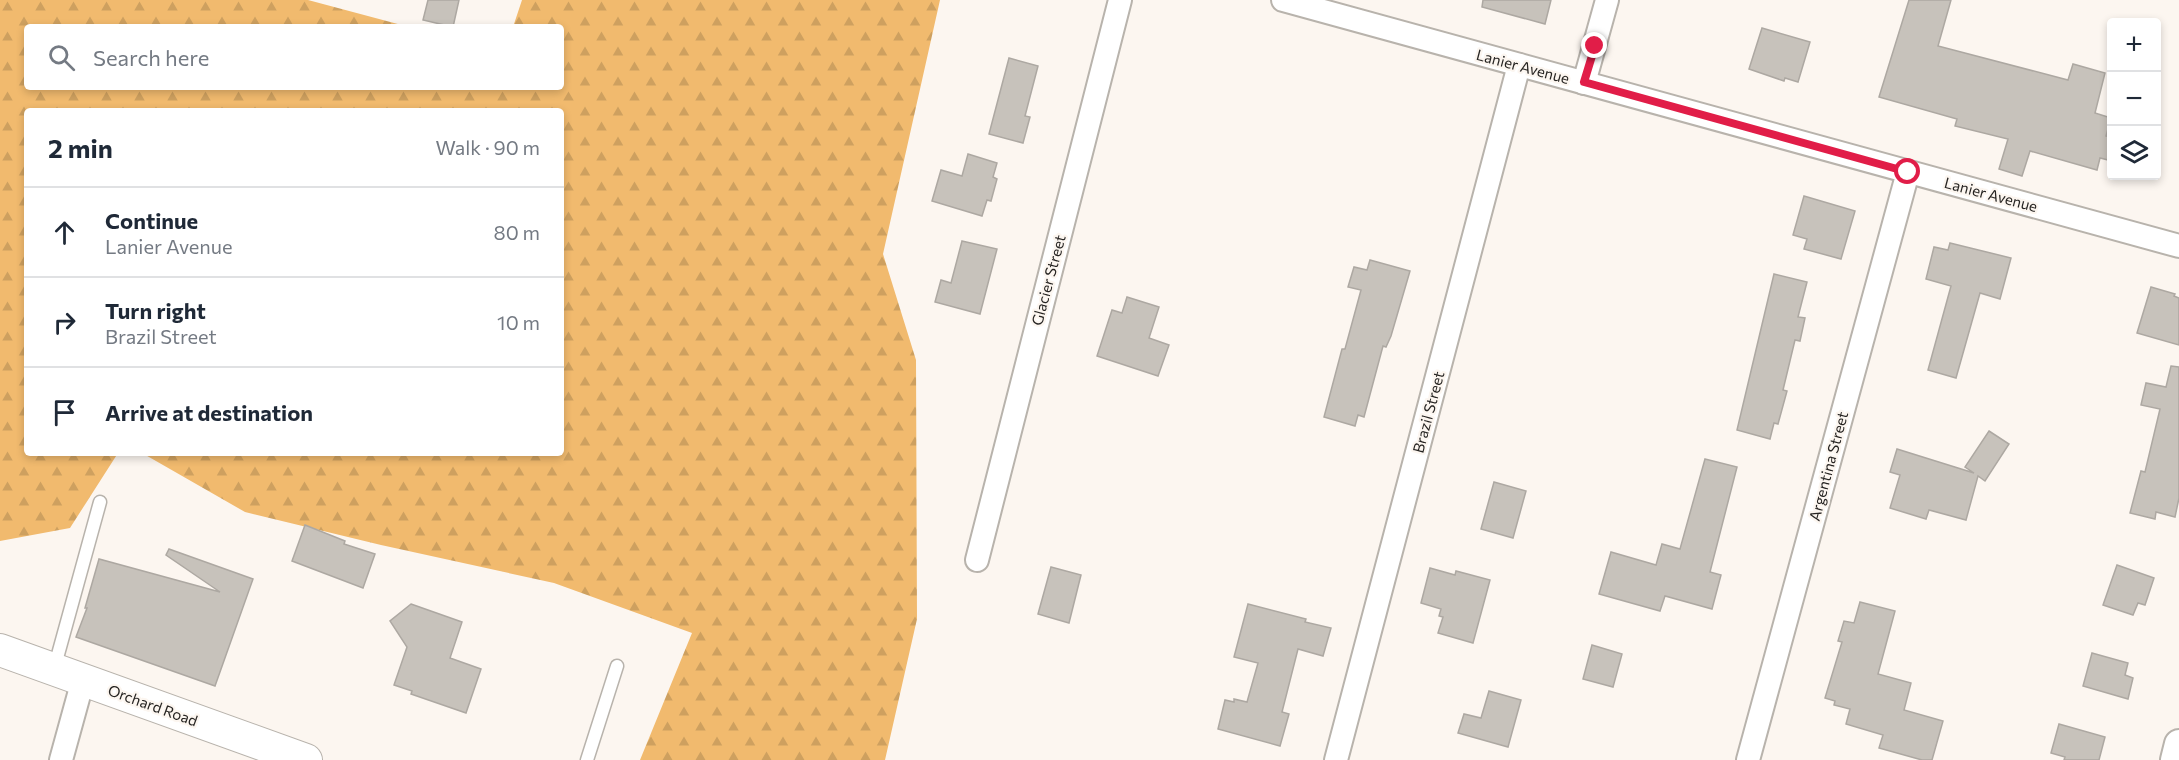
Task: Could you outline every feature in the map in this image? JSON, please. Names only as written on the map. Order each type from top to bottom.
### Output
[{"type":"main road","name":"Orchard Road","points":[[0,650],[306,760]]},
{"type":"street","name":"Glacier Street","points":[[977,560],[1120,0]]},
{"type":"street","name":"Lanier Avenue","points":[[1283,0],[2179,246]]},
{"type":"street","points":[[1584,82],[1607,0]]},
{"type":"street","name":"Brazil Street","points":[[1336,760],[1519,65]]},
{"type":"street","name":"Argentina Street","points":[[1748,760],[1908,172]]},
{"type":"street","points":[[61,760],[68,675]]},
{"type":"street","points":[[2175,760],[2179,744]]},
{"type":"lane","points":[[68,675],[100,502]]},
{"type":"lane","points":[[587,760],[617,666]]},
{"type":"green space","points":[[0,0],[308,0],[398,24],[24,24],[24,90],[564,90],[564,24],[514,24],[522,0],[940,0],[883,254],[916,360],[917,619],[885,760],[640,760],[692,633],[554,583],[245,512],[147,456],[564,456],[564,108],[24,108],[24,456],[116,456],[70,528],[0,541]]},
{"type":"building","points":[[428,0],[459,0],[454,24],[423,20]]},
{"type":"building","points":[[1483,0],[1551,0],[1545,24],[1482,7]]},
{"type":"building","points":[[1909,0],[1951,0],[1938,46],[2068,80],[2073,64],[2105,73],[2095,113],[2107,117],[2107,160],[2100,158],[2097,170],[2030,151],[2022,176],[1999,169],[2008,139],[1955,126],[1957,119],[1879,97]]},
{"type":"building","points":[[1762,28],[1810,42],[1798,82],[1785,78],[1784,81],[1749,69]]},
{"type":"building","points":[[1009,58],[1038,66],[1025,116],[1030,117],[1023,143],[989,134]]},
{"type":"building","points":[[968,154],[997,163],[993,177],[997,179],[991,201],[987,200],[982,216],[932,201],[941,170],[962,176]]},
{"type":"building","points":[[1804,196],[1855,211],[1841,259],[1804,249],[1807,239],[1793,235]]},
{"type":"building","points":[[962,241],[997,249],[980,314],[935,302],[941,280],[951,283]]},
{"type":"building","points":[[1950,243],[2011,258],[2000,299],[1980,293],[1956,378],[1928,370],[1951,286],[1926,279],[1934,247],[1948,250]]},
{"type":"building","points":[[1370,260],[1410,271],[1391,336],[1386,347],[1383,346],[1364,417],[1358,415],[1355,426],[1324,417],[1361,290],[1348,287],[1354,267],[1367,270]]},
{"type":"building","points":[[1774,274],[1807,282],[1798,317],[1805,318],[1800,341],[1795,340],[1783,390],[1787,391],[1778,424],[1774,423],[1770,439],[1737,430]]},
{"type":"building","points":[[2151,287],[2175,294],[2174,296],[2179,298],[2179,345],[2137,333]]},
{"type":"building","points":[[1127,297],[1159,307],[1149,338],[1169,345],[1158,376],[1097,356],[1112,310],[1122,313]]},
{"type":"building","points":[[2171,366],[2179,367],[2179,498],[2175,517],[2156,512],[2155,519],[2130,513],[2141,471],[2145,472],[2160,409],[2141,405],[2146,383],[2166,387]]},
{"type":"building","points":[[1989,431],[2009,444],[1985,481],[1978,476],[1966,520],[1929,510],[1926,519],[1890,508],[1900,475],[1890,472],[1897,449],[1974,473],[1965,467]]},
{"type":"building","points":[[1705,459],[1737,467],[1710,572],[1721,575],[1712,609],[1665,596],[1660,611],[1599,594],[1611,552],[1656,565],[1662,544],[1680,549]]},
{"type":"building","points":[[1494,482],[1526,491],[1513,538],[1481,529]]},
{"type":"building","points":[[305,525],[345,541],[344,544],[375,554],[363,588],[292,561]]},
{"type":"building","points":[[169,549],[253,579],[215,686],[76,637],[87,608],[85,608],[99,559],[220,592],[166,555]]},
{"type":"building","points":[[2117,565],[2154,578],[2145,605],[2138,603],[2133,615],[2103,605]]},
{"type":"building","points":[[1051,567],[1081,575],[1069,623],[1038,614]]},
{"type":"building","points":[[1430,568],[1455,575],[1456,571],[1490,580],[1473,643],[1438,633],[1443,617],[1439,616],[1441,609],[1421,603]]},
{"type":"building","points":[[1860,602],[1895,611],[1878,674],[1911,683],[1904,710],[1943,721],[1932,760],[1922,760],[1879,748],[1883,735],[1846,724],[1850,709],[1834,705],[1835,701],[1825,698],[1842,642],[1838,641],[1844,621],[1854,623]]},
{"type":"building","points":[[411,604],[462,622],[450,658],[481,669],[466,713],[411,694],[412,691],[394,685],[407,647],[390,621]]},
{"type":"building","points":[[1248,604],[1331,628],[1323,656],[1298,649],[1282,712],[1289,714],[1280,746],[1218,729],[1225,700],[1234,702],[1234,699],[1247,702],[1258,663],[1234,657]]},
{"type":"building","points":[[1592,645],[1622,654],[1613,687],[1583,679]]},
{"type":"building","points":[[2092,653],[2128,663],[2125,675],[2133,678],[2128,699],[2083,686]]},
{"type":"building","points":[[1489,691],[1521,700],[1508,747],[1458,733],[1464,714],[1481,718]]},
{"type":"building","points":[[2059,724],[2105,737],[2099,760],[2064,760],[2065,757],[2051,753]]},
{"type":"route","points":[[1595,46],[1584,82],[1908,172]]}]
